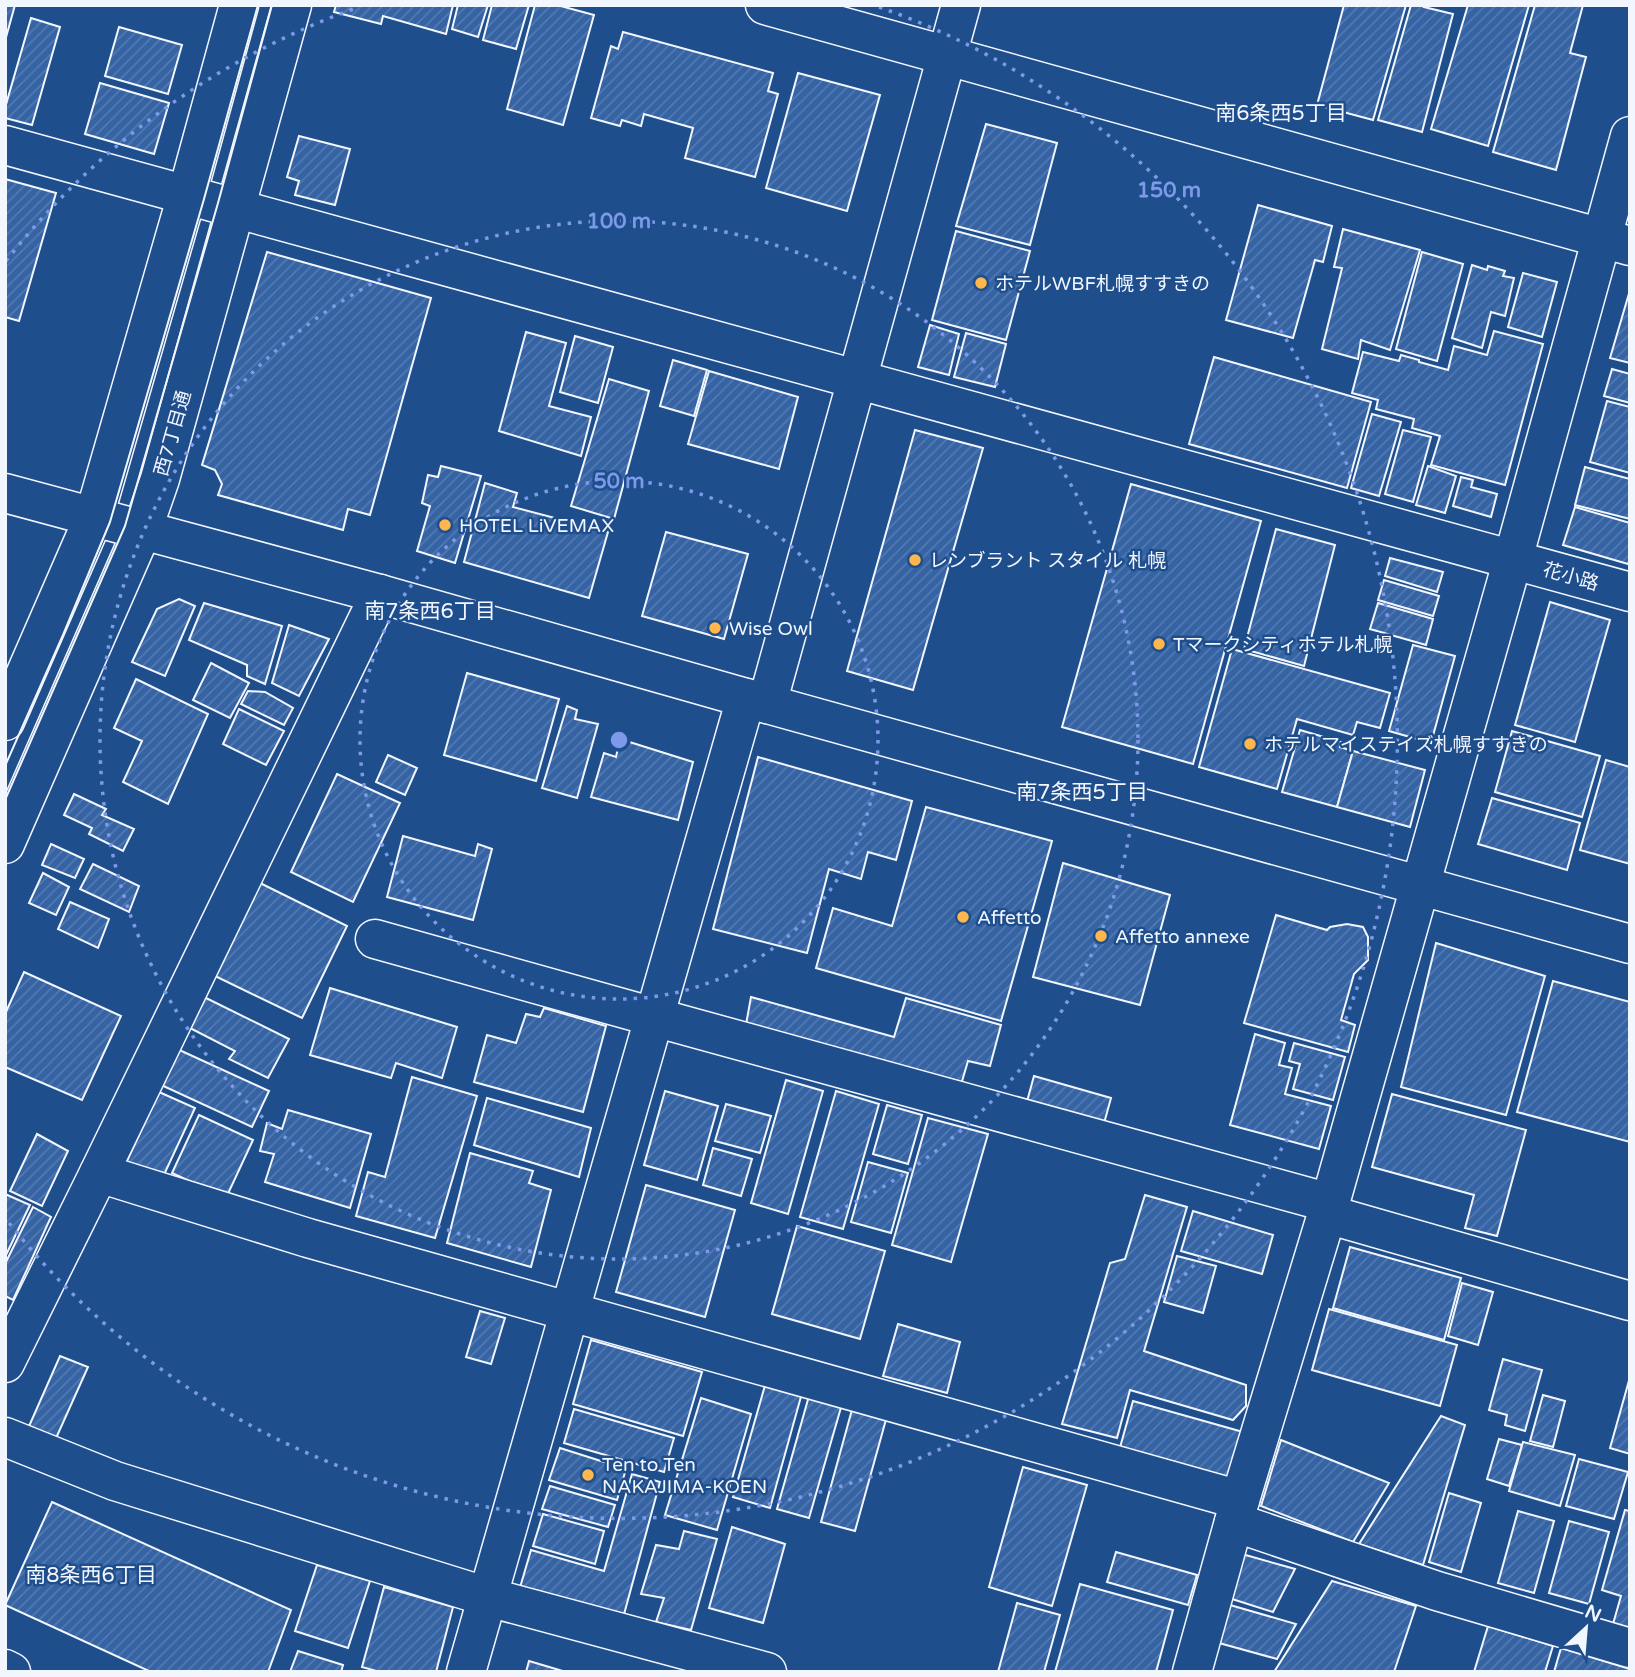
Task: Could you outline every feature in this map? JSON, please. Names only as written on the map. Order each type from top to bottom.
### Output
[{"type":"street","points":[[5,721],[93,517],[239,5]]},
{"type":"street","name":"西7丁目通","points":[[5,844],[142,531],[160,479],[292,5]]},
{"type":"street","points":[[765,5],[1616,242]]},
{"type":"street","points":[[466,1672],[654,1017],[757,701],[857,379],[961,5]]},
{"type":"street","points":[[1192,1672],[1237,1511],[1329,1208],[1513,559],[1616,242],[1630,136]]},
{"type":"street","name":"花小路","points":[[5,145],[1630,592]]},
{"type":"street","points":[[5,493],[380,594],[1630,944]]},
{"type":"street","points":[[5,1363],[380,594]]},
{"type":"street","points":[[375,939],[1329,1208],[1630,1301]]},
{"type":"street","points":[[99,1173],[308,1238],[570,1311],[1237,1511],[1437,1591],[1630,1648]]},
{"type":"street","points":[[5,1437],[115,1481],[488,1597],[767,1672]]},
{"type":"street","points":[[5,1669],[11,1672]]},
{"type":"building","points":[[5,5],[15,5],[5,41]]},
{"type":"building","points":[[336,5],[453,5],[446,34],[383,16],[381,24],[334,12]]},
{"type":"building","points":[[458,5],[488,5],[478,37],[452,29]]},
{"type":"building","points":[[492,5],[529,5],[516,49],[483,40]]},
{"type":"building","points":[[535,5],[557,5],[594,15],[563,125],[507,109]]},
{"type":"building","points":[[1344,5],[1406,5],[1373,120],[1317,105]]},
{"type":"building","points":[[1411,5],[1425,5],[1424,7],[1453,14],[1422,132],[1378,120]]},
{"type":"building","points":[[1468,5],[1529,5],[1488,146],[1431,129]]},
{"type":"building","points":[[1535,5],[1583,5],[1570,53],[1586,57],[1556,170],[1493,152]]},
{"type":"building","points":[[31,18],[60,27],[32,125],[5,118],[5,108]]},
{"type":"building","points":[[119,27],[182,45],[168,94],[105,76]]},
{"type":"building","points":[[623,32],[773,73],[768,91],[778,94],[755,177],[685,158],[693,128],[644,114],[641,126],[622,120],[620,126],[591,118],[611,46],[618,49]]},
{"type":"building","points":[[798,73],[880,95],[847,211],[766,188]]},
{"type":"building","points":[[100,83],[169,103],[154,154],[85,134]]},
{"type":"building","points":[[986,124],[1057,143],[1030,245],[956,226]]},
{"type":"building","points":[[299,136],[350,149],[335,205],[295,195],[299,181],[287,177]]},
{"type":"building","points":[[5,179],[56,193],[19,321],[5,317]]},
{"type":"building","points":[[1258,205],[1332,226],[1323,262],[1315,260],[1293,338],[1226,320]]},
{"type":"building","points":[[1343,229],[1420,250],[1390,350],[1361,340],[1358,359],[1322,349],[1342,268],[1334,267]]},
{"type":"building","points":[[956,231],[1030,251],[1006,340],[932,320]]},
{"type":"building","points":[[267,252],[431,298],[370,515],[348,509],[343,530],[218,495],[222,484],[215,470],[202,465]]},
{"type":"building","points":[[1422,252],[1463,264],[1437,361],[1396,349]]},
{"type":"building","points":[[1472,265],[1487,270],[1488,266],[1505,271],[1503,276],[1514,278],[1505,316],[1491,312],[1482,348],[1452,338]]},
{"type":"building","points":[[1523,273],[1557,282],[1542,337],[1508,327]]},
{"type":"building","points":[[1630,290],[1630,363],[1610,358]]},
{"type":"building","points":[[930,325],[959,334],[949,375],[918,367]]},
{"type":"building","points":[[1494,331],[1543,344],[1505,485],[1431,465],[1440,436],[1412,428],[1414,419],[1376,409],[1378,400],[1352,393],[1363,352],[1399,361],[1401,355],[1448,370],[1454,346],[1487,355]]},
{"type":"building","points":[[526,332],[566,343],[549,406],[591,417],[581,456],[499,431]]},
{"type":"building","points":[[966,333],[1006,344],[995,387],[954,377]]},
{"type":"building","points":[[575,336],[613,347],[598,403],[560,392]]},
{"type":"building","points":[[1214,357],[1371,402],[1347,488],[1189,444]]},
{"type":"building","points":[[673,360],[707,370],[694,416],[660,406]]},
{"type":"building","points":[[1612,369],[1630,374],[1630,403],[1604,396]]},
{"type":"building","points":[[709,371],[798,397],[779,469],[688,444]]},
{"type":"building","points":[[609,379],[649,391],[614,519],[571,506]]},
{"type":"building","points":[[1607,401],[1630,407],[1630,473],[1590,462]]},
{"type":"building","points":[[1372,414],[1401,422],[1379,496],[1351,488]]},
{"type":"building","name":"レンブラント スタイル 札幌","points":[[915,430],[983,448],[913,690],[847,671]]},
{"type":"building","points":[[1403,430],[1431,437],[1413,502],[1385,494]]},
{"type":"building","name":"HOTEL LiVEMAX","points":[[441,466],[481,476],[455,563],[417,551],[430,506],[422,503],[428,475],[438,477]]},
{"type":"building","points":[[1428,466],[1456,476],[1445,513],[1416,505]]},
{"type":"building","points":[[1585,467],[1630,479],[1630,519],[1575,505]]},
{"type":"building","points":[[1461,477],[1473,480],[1471,487],[1497,494],[1491,517],[1453,506]]},
{"type":"building","points":[[485,483],[517,493],[513,507],[608,532],[589,598],[464,562]]},
{"type":"building","points":[[1131,484],[1261,521],[1193,764],[1062,727]]},
{"type":"building","points":[[1575,507],[1630,523],[1628,564],[1563,545]]},
{"type":"building","points":[[1276,529],[1335,545],[1304,666],[1244,649]]},
{"type":"building","points":[[666,532],[748,554],[724,639],[642,616]]},
{"type":"building","points":[[1390,558],[1443,572],[1437,592],[1385,576]]},
{"type":"building","points":[[1384,580],[1439,596],[1433,616],[1378,600]]},
{"type":"building","points":[[179,599],[195,606],[165,676],[132,662],[157,609]]},
{"type":"building","points":[[1550,602],[1610,620],[1575,742],[1515,725]]},
{"type":"building","points":[[204,603],[282,626],[265,684],[247,676],[247,665],[189,640]]},
{"type":"building","points":[[1378,603],[1433,619],[1426,645],[1370,629]]},
{"type":"building","points":[[289,625],[329,639],[299,696],[272,683]]},
{"type":"building","points":[[1413,645],[1455,656],[1431,743],[1389,731]]},
{"type":"building","points":[[1232,649],[1390,693],[1380,728],[1357,722],[1353,735],[1297,719],[1277,789],[1199,767]]},
{"type":"building","points":[[211,663],[249,683],[230,718],[193,700]]},
{"type":"building","points":[[467,673],[559,699],[536,781],[444,755]]},
{"type":"building","points":[[136,679],[208,714],[168,804],[123,782],[142,741],[114,728]]},
{"type":"building","points":[[248,691],[265,692],[293,708],[284,725],[241,704]]},
{"type":"building","points":[[567,706],[577,710],[575,719],[598,724],[577,798],[542,788]]},
{"type":"building","points":[[239,709],[284,731],[266,765],[223,744]]},
{"type":"building","points":[[1300,730],[1341,742],[1340,747],[1353,751],[1337,807],[1282,792]]},
{"type":"building","points":[[1512,731],[1600,756],[1582,817],[1495,792]]},
{"type":"building","points":[[620,739],[693,762],[678,820],[591,797],[604,753],[616,757]]},
{"type":"building","points":[[1353,751],[1425,770],[1410,827],[1337,807]]},
{"type":"building","points":[[388,755],[417,768],[405,795],[376,782]]},
{"type":"building","points":[[758,757],[912,801],[896,860],[868,852],[861,879],[829,869],[807,953],[713,929]]},
{"type":"building","points":[[1606,760],[1630,767],[1630,864],[1580,850]]},
{"type":"building","points":[[337,774],[400,803],[353,902],[291,872]]},
{"type":"building","points":[[74,794],[106,809],[102,815],[134,829],[123,851],[89,834],[92,828],[64,815]]},
{"type":"building","points":[[1492,798],[1580,823],[1567,870],[1478,844]]},
{"type":"building","name":"Affetto","points":[[926,807],[1052,841],[1001,1021],[816,968],[833,908],[892,926]]},
{"type":"building","points":[[403,836],[475,856],[478,844],[492,849],[473,920],[387,897]]},
{"type":"building","points":[[51,844],[84,859],[75,878],[42,865]]},
{"type":"building","name":"Affetto annexe","points":[[1063,863],[1170,895],[1140,1005],[1033,977]]},
{"type":"building","points":[[93,864],[139,886],[129,912],[80,889]]},
{"type":"building","points":[[43,873],[69,887],[56,915],[29,903]]},
{"type":"building","points":[[260,883],[347,926],[302,1018],[215,976]]},
{"type":"building","points":[[70,902],[109,919],[98,948],[58,929]]},
{"type":"building","points":[[1276,915],[1327,930],[1347,924],[1363,927],[1368,937],[1368,960],[1354,974],[1341,1020],[1355,1025],[1348,1052],[1244,1023]]},
{"type":"building","points":[[1436,943],[1545,976],[1506,1115],[1401,1087]]},
{"type":"building","points":[[24,972],[121,1016],[82,1100],[5,1067],[5,1014]]},
{"type":"building","points":[[1553,981],[1630,1002],[1630,1142],[1517,1112]]},
{"type":"building","points":[[330,988],[457,1027],[442,1078],[396,1063],[391,1078],[310,1055]]},
{"type":"building","points":[[202,996],[289,1039],[268,1078],[229,1059],[235,1051],[188,1027]]},
{"type":"building","points":[[751,997],[894,1037],[906,998],[1001,1025],[990,1066],[968,1061],[960,1088],[745,1030]]},
{"type":"building","points":[[544,1008],[606,1026],[583,1112],[474,1082],[487,1035],[516,1043],[526,1014],[540,1017]]},
{"type":"building","points":[[1255,1034],[1285,1043],[1279,1065],[1292,1068],[1285,1094],[1331,1106],[1319,1149],[1230,1125]]},
{"type":"building","points":[[1294,1043],[1345,1057],[1333,1100],[1293,1089],[1300,1064],[1289,1061]]},
{"type":"building","points":[[175,1048],[269,1091],[252,1127],[159,1084]]},
{"type":"building","points":[[1034,1076],[1111,1098],[1103,1127],[1026,1105]]},
{"type":"building","points":[[412,1077],[477,1096],[435,1238],[356,1216],[368,1172],[385,1177]]},
{"type":"building","points":[[786,1080],[823,1091],[788,1214],[751,1203]]},
{"type":"building","points":[[665,1091],[718,1106],[697,1180],[644,1165]]},
{"type":"building","points":[[836,1091],[879,1104],[843,1229],[800,1217]]},
{"type":"building","points":[[159,1092],[195,1108],[162,1179],[126,1163]]},
{"type":"building","points":[[1392,1094],[1526,1130],[1497,1236],[1465,1228],[1474,1195],[1372,1167]]},
{"type":"building","points":[[487,1098],[591,1128],[579,1177],[474,1145]]},
{"type":"building","points":[[726,1104],[771,1116],[760,1153],[715,1141]]},
{"type":"building","points":[[887,1105],[922,1115],[908,1164],[873,1154]]},
{"type":"building","points":[[288,1110],[371,1134],[350,1208],[265,1182],[274,1154],[260,1151],[267,1123],[282,1129]]},
{"type":"building","points":[[199,1115],[253,1140],[226,1198],[172,1173]]},
{"type":"building","points":[[928,1118],[988,1134],[951,1262],[892,1245]]},
{"type":"building","points":[[37,1134],[68,1151],[42,1206],[10,1191]]},
{"type":"building","points":[[713,1148],[752,1159],[741,1196],[703,1185]]},
{"type":"building","points":[[470,1153],[533,1171],[529,1183],[551,1190],[531,1267],[447,1243]]},
{"type":"building","points":[[868,1162],[908,1173],[891,1233],[851,1222]]},
{"type":"building","points":[[646,1185],[735,1210],[705,1317],[616,1292]]},
{"type":"building","points":[[5,1194],[30,1205],[5,1257]]},
{"type":"building","points":[[1145,1195],[1187,1207],[1144,1351],[1246,1385],[1246,1406],[1233,1420],[1130,1390],[1117,1438],[1062,1424],[1110,1263],[1125,1259]]},
{"type":"building","points":[[33,1207],[51,1217],[13,1300],[5,1296],[5,1264]]},
{"type":"building","points":[[1193,1211],[1273,1235],[1262,1274],[1181,1251]]},
{"type":"building","points":[[797,1226],[885,1251],[860,1339],[772,1314]]},
{"type":"building","points":[[1350,1247],[1461,1278],[1444,1340],[1333,1308]]},
{"type":"building","points":[[1177,1256],[1216,1266],[1203,1313],[1164,1302]]},
{"type":"building","points":[[1462,1283],[1493,1292],[1478,1345],[1448,1336]]},
{"type":"building","points":[[1329,1309],[1457,1345],[1440,1406],[1312,1370]]},
{"type":"building","points":[[480,1311],[505,1318],[491,1364],[466,1357]]},
{"type":"building","points":[[898,1324],[960,1342],[947,1393],[883,1376]]},
{"type":"building","points":[[591,1340],[702,1372],[683,1436],[573,1404]]},
{"type":"building","points":[[60,1356],[88,1367],[53,1445],[26,1433]]},
{"type":"building","points":[[1503,1359],[1542,1370],[1525,1431],[1505,1425],[1507,1415],[1489,1410]]},
{"type":"building","points":[[1630,1377],[1630,1454],[1610,1448]]},
{"type":"building","points":[[766,1382],[802,1393],[770,1508],[733,1497]]},
{"type":"building","points":[[1543,1395],[1565,1401],[1553,1447],[1530,1441]]},
{"type":"building","points":[[809,1396],[842,1404],[809,1518],[777,1509]]},
{"type":"building","points":[[701,1398],[751,1414],[717,1530],[665,1515]]},
{"type":"building","points":[[1133,1401],[1243,1432],[1229,1482],[1119,1451]]},
{"type":"building","points":[[853,1406],[887,1416],[855,1531],[821,1522]]},
{"type":"building","points":[[574,1409],[674,1438],[664,1472],[564,1443]]},
{"type":"building","points":[[1441,1416],[1465,1425],[1423,1565],[1359,1544]]},
{"type":"building","points":[[1499,1439],[1522,1445],[1509,1486],[1487,1479]]},
{"type":"building","points":[[1281,1440],[1389,1483],[1353,1542],[1261,1506]]},
{"type":"building","points":[[1523,1442],[1575,1455],[1560,1506],[1509,1491]]},
{"type":"building","name":"Ten to Ten NAKAJIMA-KOEN","points":[[560,1448],[626,1469],[617,1500],[549,1480]]},
{"type":"building","points":[[1579,1459],[1628,1472],[1614,1519],[1566,1506]]},
{"type":"building","points":[[1023,1467],[1087,1485],[1052,1606],[989,1587]]},
{"type":"building","points":[[632,1474],[660,1482],[623,1618],[519,1591],[531,1550],[604,1571]]},
{"type":"building","points":[[550,1486],[615,1505],[608,1527],[542,1509]]},
{"type":"building","points":[[1449,1493],[1481,1503],[1461,1572],[1429,1562]]},
{"type":"building","points":[[52,1502],[291,1610],[268,1672],[151,1672],[5,1605]]},
{"type":"building","points":[[1625,1510],[1630,1511],[1630,1629],[1613,1624],[1621,1596],[1602,1590]]},
{"type":"building","points":[[1518,1511],[1554,1521],[1534,1593],[1498,1583]]},
{"type":"building","points":[[543,1514],[604,1531],[595,1564],[533,1546]]},
{"type":"building","points":[[1569,1521],[1609,1532],[1589,1604],[1549,1593]]},
{"type":"building","points":[[732,1527],[785,1544],[763,1623],[709,1608]]},
{"type":"building","points":[[684,1531],[717,1539],[691,1630],[656,1622],[664,1598],[641,1594],[656,1545],[679,1549]]},
{"type":"building","points":[[1116,1552],[1197,1575],[1188,1605],[1107,1582]]},
{"type":"building","points":[[1242,1554],[1295,1569],[1273,1612],[1229,1598]]},
{"type":"building","points":[[317,1565],[370,1581],[348,1648],[295,1631]]},
{"type":"building","points":[[1332,1581],[1416,1606],[1394,1672],[1274,1672]]},
{"type":"building","points":[[1080,1584],[1173,1610],[1156,1672],[1055,1672]]},
{"type":"building","points":[[384,1587],[453,1607],[436,1672],[380,1672],[362,1667]]},
{"type":"building","points":[[1017,1603],[1060,1615],[1044,1672],[998,1672]]},
{"type":"building","points":[[1230,1605],[1296,1624],[1277,1659],[1219,1643]]},
{"type":"building","points":[[1488,1626],[1553,1646],[1545,1672],[1474,1672]]},
{"type":"building","points":[[1561,1648],[1630,1669],[1630,1672],[1554,1672]]},
{"type":"building","points":[[298,1651],[343,1665],[341,1672],[290,1672]]},
{"type":"building","points":[[529,1661],[566,1672],[526,1672]]},
{"type":"tram line","points":[[5,766],[110,522],[258,5]]},
{"type":"tram line","points":[[5,800],[125,526],[272,5]]},
{"type":"place","name":"ホテルWBF札幌すすきの","points":[[981,283]]},
{"type":"place","name":"HOTEL LiVEMAX","points":[[445,525]]},
{"type":"place","name":"レンブラント スタイル 札幌","points":[[915,560]]},
{"type":"place","name":"Wise Owl","points":[[715,628]]},
{"type":"place","name":"Tマークシティホテル札幌","points":[[1159,644]]},
{"type":"place","name":"ホテルマイステイズ札幌すすきの","points":[[1250,744]]},
{"type":"place","name":"Affetto","points":[[963,917]]},
{"type":"place","name":"Affetto annexe","points":[[1101,936]]},
{"type":"place","name":"Ten to Ten NAKAJIMA-KOEN","points":[[588,1475]]},
{"type":"district","name":"南6条西5丁目","points":[[1281,113]]},
{"type":"district","name":"南7条西6丁目","points":[[430,611]]},
{"type":"district","name":"南7条西5丁目","points":[[1082,792]]},
{"type":"district","name":"南8条西6丁目","points":[[91,1575]]}]
